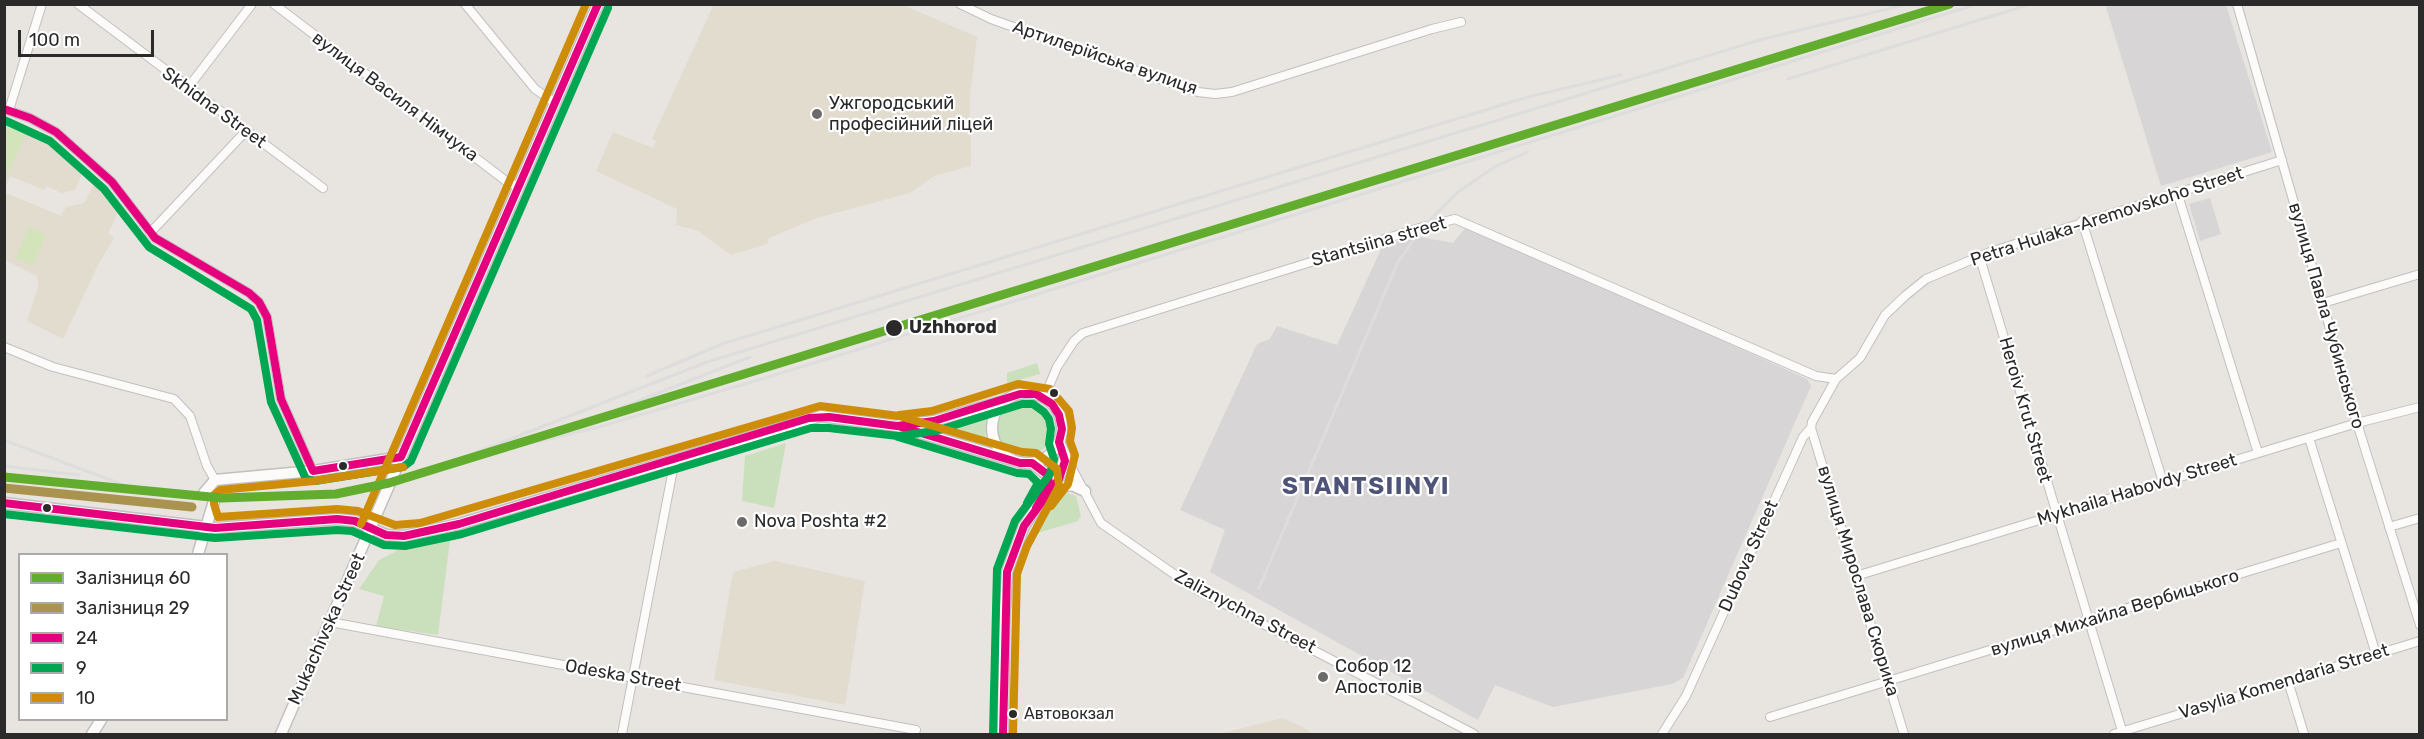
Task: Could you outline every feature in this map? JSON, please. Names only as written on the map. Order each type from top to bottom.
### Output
[{"type":"main road","name":"Mukachivska Street","points":[[281,735],[598,4]]},
{"type":"main road","points":[[897,426],[934,421],[1028,393],[1044,398],[1059,415],[1062,429],[1059,442],[1051,454],[1032,464]]},
{"type":"main road","points":[[1005,401],[994,417],[992,436],[996,445],[1009,459]]},
{"type":"main road","points":[[4,503],[206,527],[227,528],[337,519],[355,521],[394,536],[422,533],[821,416],[897,426],[1032,464],[1043,470],[1049,478],[1049,485],[1043,498],[1017,542],[1007,572],[1003,735]]},
{"type":"main road","name":"Zaliznychna Street","points":[[1059,442],[1065,455]]},
{"type":"main road","points":[[1043,498],[1061,474],[1065,455]]},
{"type":"main road","points":[[199,553],[206,527],[210,492],[313,471],[401,457]]},
{"type":"main road","points":[[1052,489],[1072,485],[1085,491]]},
{"type":"main road","points":[[92,735],[100,721]]},
{"type":"street","points":[[42,4],[7,109],[56,132],[82,153],[112,182],[150,233],[163,245],[249,292],[259,302],[267,317],[281,399],[313,471]]},
{"type":"street","name":"Skhidna Street","points":[[78,4],[187,89],[323,188]]},
{"type":"street","points":[[187,89],[252,4]]},
{"type":"street","name":"вулиця Василя Німчука","points":[[274,4],[506,180],[519,187]]},
{"type":"street","points":[[465,4],[535,89],[555,103]]},
{"type":"street","name":"Артилерійська вулиця","points":[[960,4],[991,19],[1171,83],[1198,92],[1215,94],[1232,92],[1431,28],[1461,22]]},
{"type":"street","name":"вулиця Павла Чубинського","points":[[2237,4],[2357,423],[2420,625]]},
{"type":"street","points":[[150,233],[245,132]]},
{"type":"street","name":"Petra Hulaka-Aremovskoho Street","points":[[1836,379],[1860,358],[1885,315],[1926,279],[2082,221],[2282,160]]},
{"type":"street","points":[[2177,192],[2258,453]]},
{"type":"street","name":"Stantsiina street","points":[[1044,398],[1057,367],[1074,341],[1083,333],[1412,230],[1455,219],[1816,376],[1836,379]]},
{"type":"street","points":[[2082,221],[2163,482]]},
{"type":"street","name":"Heroiv Krut Street","points":[[1980,258],[2120,734]]},
{"type":"street","points":[[2323,303],[2420,274]]},
{"type":"street","points":[[4,347],[74,373],[174,399],[190,416],[207,466],[210,492]]},
{"type":"street","name":"Dubova Street","points":[[1662,735],[1686,696],[1803,437],[1811,428],[1836,379]]},
{"type":"street","name":"Mykhaila Habovdy Street","points":[[1856,576],[2357,423],[2420,407]]},
{"type":"street","name":"вулиця Мирослава Скорика","points":[[1811,428],[1904,735]]},
{"type":"street","points":[[2309,438],[2376,654]]},
{"type":"street","name":"Zaliznychna Street","points":[[1065,455],[1101,523],[1194,588],[1474,735]]},
{"type":"street","points":[[622,735],[675,459]]},
{"type":"street","points":[[2389,527],[2420,518]]},
{"type":"street","name":"вулиця Михайла Вербицького","points":[[1770,717],[2341,543]]},
{"type":"street","name":"Odeska Street","points":[[330,622],[916,730]]},
{"type":"street","name":"Vasylia Komendaria Street","points":[[2120,734],[2420,641]]},
{"type":"street","points":[[2288,681],[2304,735]]},
{"type":"shaded area","name":"Ужгородський професійний ліцей","points":[[714,4],[903,5],[977,37],[970,97],[971,166],[934,176],[910,193],[817,218],[769,238],[767,244],[731,255],[698,231],[676,225],[677,209],[596,171],[613,132],[653,148],[656,141],[652,139]]},
{"type":"shaded area","points":[[2114,5],[2226,5],[2272,152],[2161,186],[2106,7]]},
{"type":"shaded area","points":[[5,124],[28,130],[53,145],[84,170],[75,190],[61,193],[47,186],[44,190],[10,176],[5,189]]},
{"type":"shaded area","points":[[95,182],[121,206],[108,233],[114,238],[99,263],[63,339],[27,321],[38,287],[37,276],[5,260],[4,192],[61,216],[66,207],[84,203]]},
{"type":"shaded area","points":[[2210,198],[2221,234],[2200,241],[2189,204]]},
{"type":"shaded area","points":[[1466,227],[1543,259],[1807,379],[1811,386],[1683,678],[1672,684],[1553,707],[1495,685],[1478,720],[1210,572],[1225,530],[1180,510],[1257,344],[1270,339],[1277,326],[1337,345],[1383,245],[1415,236],[1453,243]]},
{"type":"shaded area","points":[[775,561],[865,581],[845,705],[714,680],[733,572]]},
{"type":"shaded area","points":[[1282,718],[1307,729],[1312,734],[1219,734]]},
{"type":"green space","points":[[4,124],[28,130],[5,179]]},
{"type":"green space","points":[[29,227],[46,235],[33,265],[16,258]]},
{"type":"green space","points":[[1037,363],[1040,374],[1007,382],[1007,373]]},
{"type":"green space","points":[[1025,402],[1035,404],[1044,410],[1050,419],[1052,429],[1050,439],[1044,448],[1035,454],[1025,456],[1015,454],[1006,448],[1000,439],[998,429],[1000,419],[1006,410],[1015,404]]},
{"type":"green space","points":[[986,414],[985,445],[938,431],[939,429]]},
{"type":"green space","points":[[786,443],[774,508],[742,501],[745,456]]},
{"type":"green space","points":[[1065,492],[1076,496],[1081,516],[1078,521],[1031,535],[1038,517]]},
{"type":"green space","points":[[450,540],[438,635],[376,626],[384,596],[359,589],[379,560],[400,549]]},
{"type":"railway","points":[[424,473],[707,362],[1763,39],[1908,4]]},
{"type":"railway","points":[[485,454],[599,427],[775,375],[1978,4]]},
{"type":"railway","points":[[1788,79],[2031,4]]},
{"type":"railway","points":[[647,376],[722,344],[1528,97],[1621,75]]},
{"type":"railway","points":[[1259,588],[1398,262],[1423,227],[1458,192],[1496,166],[1528,152]]},
{"type":"railway","points":[[574,426],[750,357]]},
{"type":"railway","points":[[4,440],[124,485],[165,494]]},
{"type":"railway","points":[[4,466],[79,475]]},
{"type":"rail line","name":"60","points":[[4,477],[221,498],[336,494],[389,483],[1950,4]]},
{"type":"rail line","name":"29","points":[[4,488],[192,507]]},
{"type":"transit line","name":"10","points":[[361,524],[586,4]]},
{"type":"transit line","name":"24","points":[[4,109],[30,118],[56,132],[112,182],[155,238],[249,293],[259,302],[267,317],[281,399],[313,471],[401,457],[598,4]]},
{"type":"transit line","name":"9","points":[[4,120],[50,141],[104,189],[149,247],[251,309],[257,320],[271,402],[306,479],[315,481],[403,467],[411,461],[608,8]]},
{"type":"transit line","name":"10","points":[[899,415],[932,411],[1018,384],[1050,389],[1069,411],[1072,428],[1070,441],[1075,455],[1068,484],[1051,506]]},
{"type":"transit line","name":"24","points":[[4,503],[215,528],[337,519],[355,521],[386,535],[404,536],[459,524],[809,418],[829,417],[897,426],[934,421],[1020,394],[1036,394],[1052,404],[1059,415],[1062,429],[1059,442],[1065,461],[1059,479],[1024,526],[1007,572],[1003,734]]},
{"type":"transit line","name":"9","points":[[4,514],[215,538],[352,531],[384,545],[405,546],[462,534],[811,428],[898,436],[936,431],[1022,404],[1033,404],[1049,419],[1051,429],[1049,444],[1054,459],[1050,474],[1015,521],[997,569],[993,734]]},
{"type":"transit line","name":"10","points":[[403,467],[314,481],[220,490],[214,495],[214,504],[218,517],[337,509],[358,511],[395,525],[420,523],[820,406],[899,416],[1022,452],[1036,453],[1057,469],[1059,486],[1027,546],[1017,574],[1013,734]]},
{"type":"transit line","name":"24","points":[[901,427],[1020,463],[1032,463],[1048,475],[1049,485],[1036,508]]},
{"type":"transit line","name":"9","points":[[898,437],[1017,473],[1029,474],[1038,483],[1027,503]]},
{"type":"place","name":"Ужгородський професійний ліцей","points":[[817,114]]},
{"type":"place","name":"Uzhhorod","points":[[894,328]]},
{"type":"place","name":"Nova Poshta #2","points":[[742,522]]},
{"type":"place","name":"Собор 12 Апостолів","points":[[1323,677]]},
{"type":"place","name":"Автовокзал","points":[[1013,714]]},
{"type":"district","name":"STANTSIINYI","points":[[1366,487]]}]
